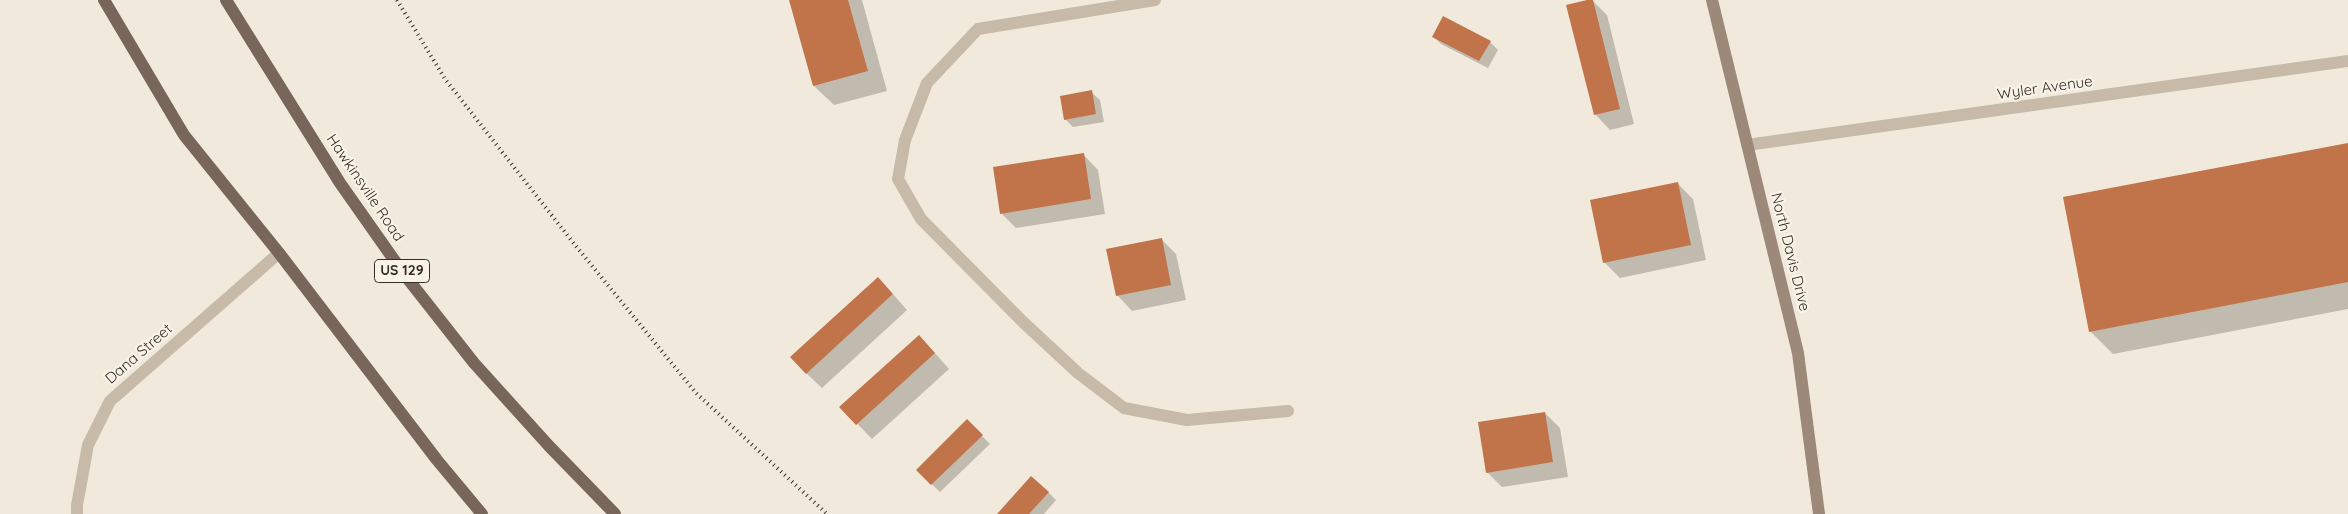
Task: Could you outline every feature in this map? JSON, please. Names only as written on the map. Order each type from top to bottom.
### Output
[{"type":"main road","points":[[104,0],[184,135],[279,253],[437,460],[482,514]]},
{"type":"main road","name":"Hawkinsville Road","points":[[226,0],[340,183],[404,274],[474,363],[548,446],[615,514]]},
{"type":"main road","name":"North Davis Drive","points":[[1712,0],[1798,353],[1819,514]]},
{"type":"street","points":[[1155,0],[978,29],[927,83],[905,140],[898,179],[921,219],[1064,360],[1124,408],[1187,420],[1288,411]]},
{"type":"street","name":"Wyler Avenue","points":[[1747,145],[2348,61]]},
{"type":"street","name":"Dana Street","points":[[77,514],[76,505],[88,445],[110,400],[279,253]]},
{"type":"building","points":[[789,0],[848,0],[868,71],[813,86]]},
{"type":"building","points":[[1593,0],[1620,109],[1594,115],[1566,5]]},
{"type":"building","points":[[1443,16],[1491,41],[1479,61],[1432,37]]},
{"type":"building","points":[[1092,90],[1096,114],[1064,120],[1060,96]]},
{"type":"building","points":[[2348,143],[2348,282],[2089,332],[2063,197]]},
{"type":"building","points":[[1084,153],[1091,199],[1000,214],[993,167]]},
{"type":"building","points":[[1678,182],[1691,245],[1603,263],[1590,200]]},
{"type":"building","points":[[1162,238],[1171,285],[1116,296],[1106,249]]},
{"type":"building","points":[[878,277],[893,294],[806,374],[790,357]]},
{"type":"building","points":[[919,335],[935,353],[856,425],[839,407]]},
{"type":"building","points":[[1545,412],[1553,462],[1486,473],[1478,422]]},
{"type":"building","points":[[967,419],[983,435],[931,485],[916,470]]},
{"type":"building","points":[[1031,476],[1049,492],[1029,514],[997,514]]},
{"type":"railway","points":[[397,0],[445,79],[575,245],[696,393],[827,514]]}]
